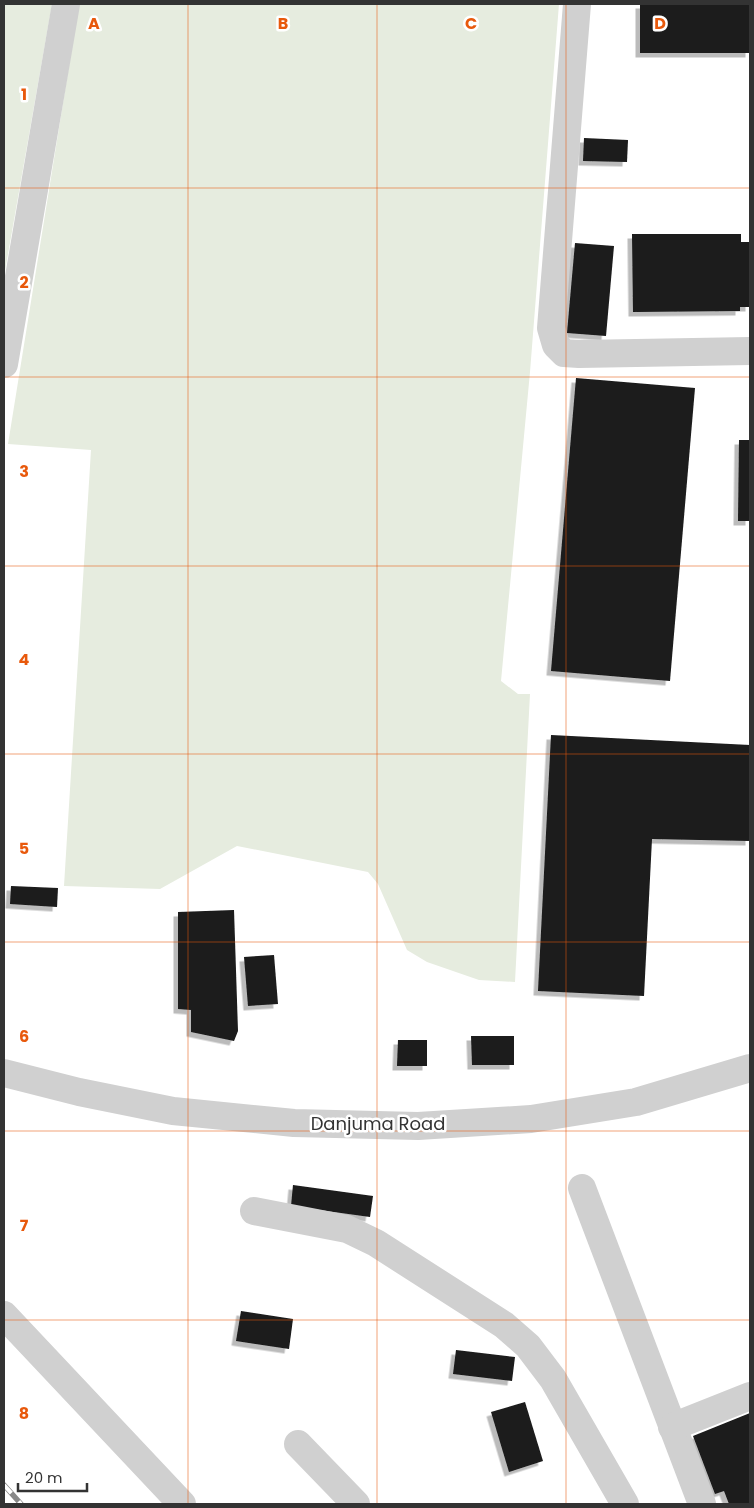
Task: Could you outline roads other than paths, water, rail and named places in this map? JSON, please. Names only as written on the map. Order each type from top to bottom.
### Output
[{"type":"street","points":[[4,364],[66,4]]},
{"type":"street","points":[[577,4],[551,328],[556,345],[564,353],[578,354],[750,351]]},
{"type":"street","name":"Danjuma Road","points":[[4,1073],[79,1092],[173,1110],[294,1123],[418,1126],[531,1119],[636,1102],[750,1068]]},
{"type":"street","points":[[582,1188],[702,1504]]},
{"type":"street","points":[[254,1211],[347,1229],[376,1243],[504,1325],[528,1346],[552,1379],[625,1504]]},
{"type":"street","points":[[4,1315],[182,1504]]},
{"type":"street","points":[[672,1427],[750,1396]]},
{"type":"street","points":[[298,1444],[356,1504]]},
{"type":"railway","points":[[4,1485],[21,1504]]}]
